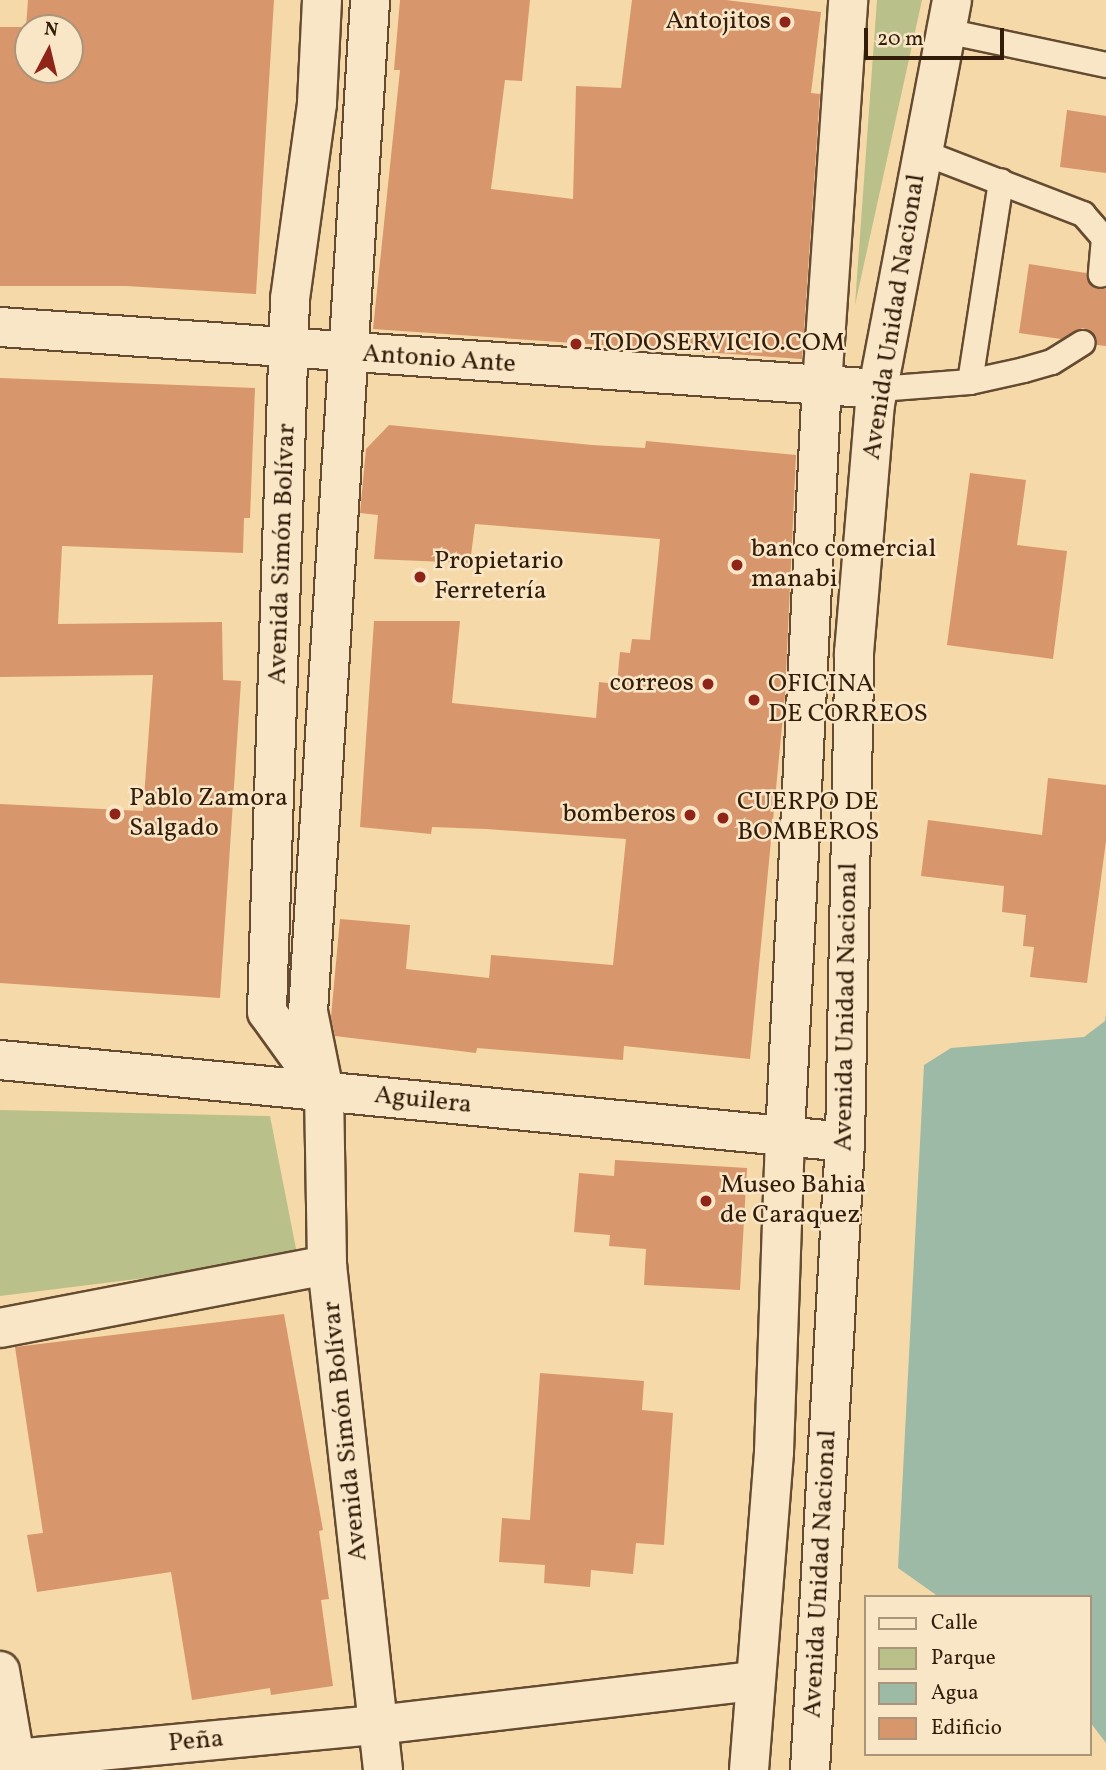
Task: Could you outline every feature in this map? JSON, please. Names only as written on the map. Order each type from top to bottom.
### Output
[{"type":"street","name":"Avenida Simón Bolívar","points":[[322,0],[317,104],[290,299],[291,348],[267,1012],[324,1091]]},
{"type":"street","name":"Avenida Simón Bolívar","points":[[370,0],[351,354],[342,406],[308,1012],[324,1091],[327,1265],[383,1770]]},
{"type":"street","points":[[749,1770],[774,1452],[785,1137],[822,384],[848,0]]},
{"type":"street","name":"Avenida Unidad Nacional","points":[[810,1770],[845,1142],[854,653],[879,389],[949,15]]},
{"type":"street","name":"Antonio Ante","points":[[0,327],[798,386],[822,384],[879,389]]},
{"type":"street","name":"Aguilera","points":[[0,1060],[845,1142]]},
{"type":"street","points":[[0,1328],[327,1265]]},
{"type":"street","points":[[0,1671],[16,1765]]},
{"type":"street","name":"Peña","points":[[16,1765],[754,1681]]},
{"type":"lane","points":[[949,15],[1106,65]]},
{"type":"lane","points":[[922,152],[1059,202],[1095,225],[1104,238],[1101,275]]},
{"type":"lane","points":[[970,382],[1002,181]]},
{"type":"lane","points":[[879,389],[970,382],[1052,362],[1083,343]]},
{"type":"green space","points":[[877,0],[922,0],[855,305]]},
{"type":"green space","points":[[0,1110],[270,1116],[298,1259],[0,1296]]},
{"type":"water","points":[[1106,1014],[1106,1743],[1092,1725],[1092,1595],[936,1595],[898,1568],[924,1065],[951,1048],[1084,1037],[1105,1021]]},
{"type":"building","points":[[28,0],[274,0],[256,294],[126,286],[0,286],[0,27],[14,27],[14,84],[84,84],[84,14],[27,14]]},
{"type":"building","points":[[400,0],[530,0],[522,81],[505,80],[491,189],[573,199],[576,86],[621,88],[632,0],[726,0],[821,12],[811,93],[820,94],[802,359],[373,329],[400,70],[394,70]]},
{"type":"building","points":[[1067,110],[1106,116],[1106,173],[1060,167]]},
{"type":"building","points":[[1029,264],[1086,273],[1092,287],[1106,289],[1106,346],[1097,345],[1095,335],[1083,328],[1061,339],[1019,333]]},
{"type":"building","points":[[0,378],[255,388],[250,518],[244,518],[243,553],[62,546],[58,624],[222,622],[223,680],[241,681],[220,998],[0,983],[0,804],[143,811],[153,675],[0,677]]},
{"type":"building","points":[[389,425],[592,445],[645,448],[646,441],[796,455],[785,695],[750,1059],[624,1046],[623,1060],[477,1048],[476,1053],[335,1036],[331,1017],[340,919],[410,925],[406,969],[489,978],[491,955],[613,965],[626,839],[432,827],[431,834],[360,827],[374,621],[460,621],[452,703],[596,718],[599,682],[617,684],[620,652],[630,653],[632,639],[650,640],[660,539],[475,524],[470,563],[374,559],[378,515],[360,513],[366,449]]},
{"type":"building","points":[[970,473],[1026,480],[1017,545],[1067,551],[1053,659],[947,645]]},
{"type":"building","points":[[1048,778],[1106,785],[1106,841],[1087,983],[1030,977],[1034,947],[1023,946],[1026,915],[1002,912],[1004,886],[921,876],[928,820],[1042,835]]},
{"type":"building","points":[[615,1160],[747,1168],[740,1290],[644,1285],[646,1249],[609,1246],[610,1235],[574,1232],[579,1173],[614,1176]]},
{"type":"building","points":[[284,1314],[323,1530],[319,1531],[329,1599],[321,1600],[333,1686],[271,1695],[270,1688],[192,1700],[171,1572],[37,1592],[27,1535],[43,1533],[15,1347]]},
{"type":"building","points":[[540,1373],[644,1381],[642,1410],[673,1413],[664,1545],[636,1543],[633,1574],[591,1570],[590,1587],[544,1583],[545,1565],[499,1562],[502,1518],[530,1520]]},
{"type":"place","name":"Antojitos","points":[[785,22]]},
{"type":"place","name":"TODOSERVICIO.COM","points":[[576,344]]},
{"type":"place","name":"banco comercial manabi","points":[[737,565]]},
{"type":"place","name":"Propietario Ferretería","points":[[420,577]]},
{"type":"place","name":"correos","points":[[708,684]]},
{"type":"place","name":"OFICINA DE CORREOS","points":[[754,700]]},
{"type":"place","name":"Pablo Zamora Salgado","points":[[115,814]]},
{"type":"place","name":"bomberos","points":[[690,815]]},
{"type":"place","name":"CUERPO DE BOMBEROS","points":[[723,818]]},
{"type":"place","name":"Museo Bahia de Caraquez","points":[[706,1201]]}]
